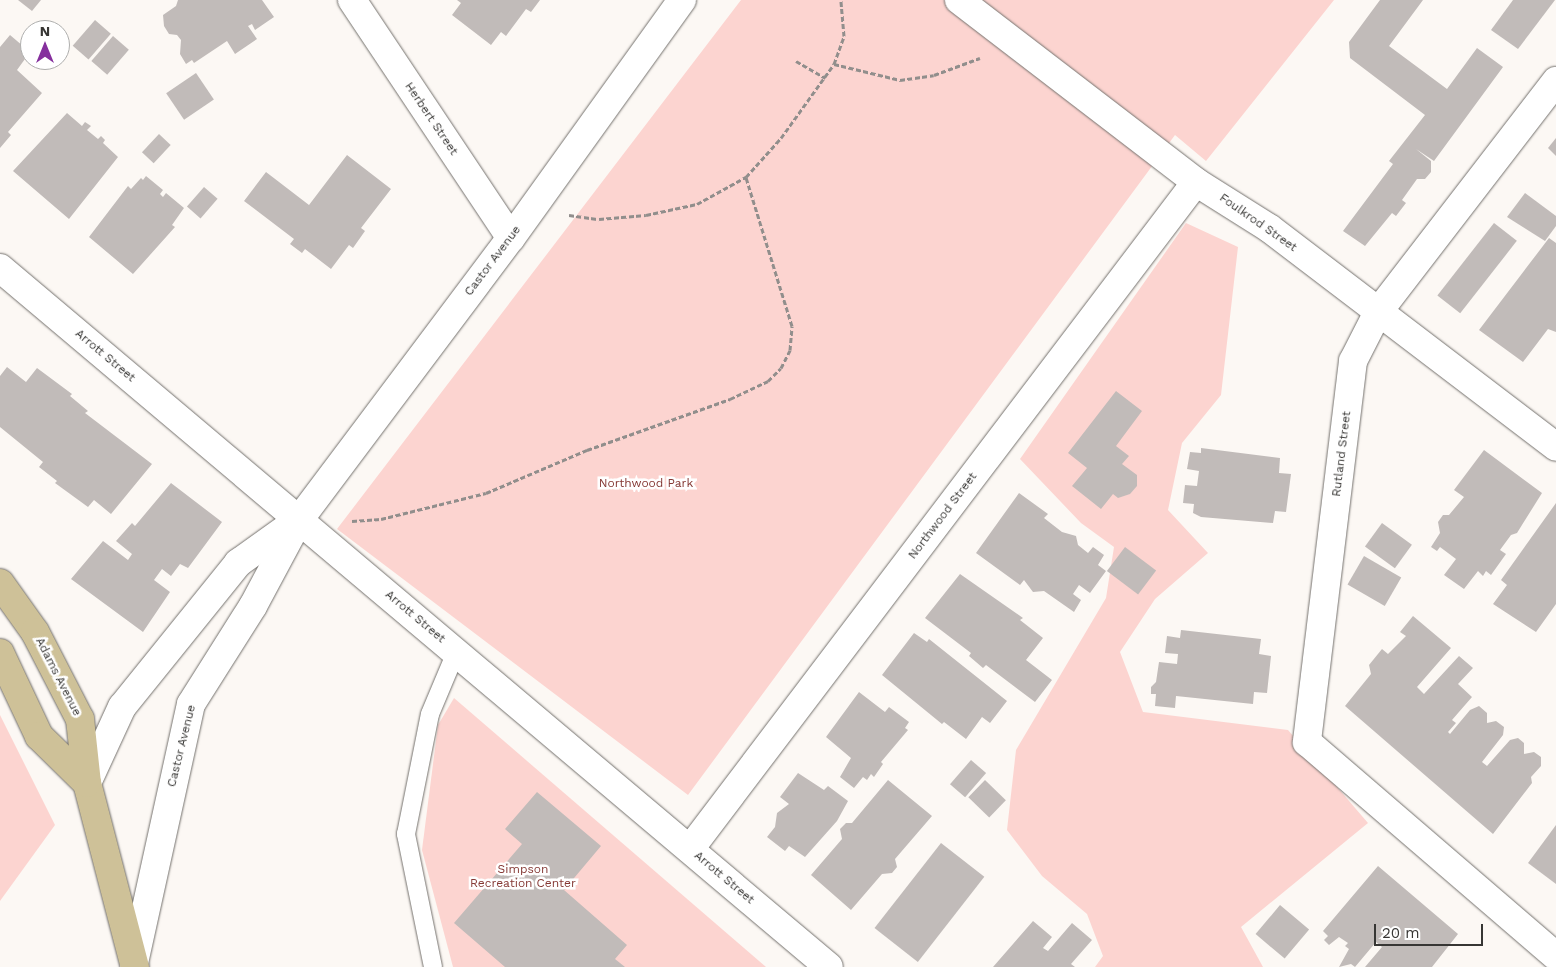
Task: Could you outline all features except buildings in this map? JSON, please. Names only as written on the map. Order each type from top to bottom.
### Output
[{"type":"main road","name":"Adams Avenue","points":[[0,583],[34,632],[80,719],[87,783],[134,966]]},
{"type":"main road","points":[[0,652],[39,736],[87,783]]},
{"type":"street","name":"Herbert Street","points":[[352,0],[511,238]]},
{"type":"street","name":"Castor Avenue","points":[[134,966],[190,704],[252,606],[299,520],[511,238],[682,0]]},
{"type":"street","name":"Foulkrod Street","points":[[959,0],[1196,182],[1269,228],[1556,446]]},
{"type":"street","name":"Rutland Street","points":[[1556,82],[1378,312],[1353,361],[1307,742],[1556,956]]},
{"type":"street","name":"Northwood Street","points":[[690,849],[1196,182]]},
{"type":"street","name":"Arrott Street","points":[[0,268],[829,967]]},
{"type":"street","name":"Castor Avenue","points":[[87,783],[122,707],[140,684],[238,563],[299,520]]},
{"type":"lane","points":[[433,967],[406,834],[430,714],[456,652]]},
{"type":"path","points":[[531,210],[599,219],[646,215],[697,204],[746,177],[781,138],[834,64],[844,36],[841,0]]},
{"type":"path","points":[[834,64],[900,80],[934,75],[985,56],[1012,40]]},
{"type":"path","points":[[796,61],[825,78]]},
{"type":"path","points":[[299,520],[381,519],[486,493],[587,450],[730,399],[768,381],[781,368],[790,350],[792,326],[746,177]]},
{"type":"green space","name":"Northwood Park","points":[[741,0],[1334,0],[1206,161],[1175,135],[688,795],[337,529]]},
{"type":"green space","points":[[1186,223],[1238,247],[1221,395],[1182,443],[1168,510],[1208,553],[1155,599],[1120,652],[1143,712],[1288,730],[1368,823],[1241,927],[1263,967],[1095,967],[1103,956],[1087,914],[1042,876],[1007,830],[1016,750],[1106,598],[1114,547],[1081,523],[1020,459]]},
{"type":"green space","name":"Simpson Recreation Center","points":[[454,698],[766,967],[453,967],[422,850],[438,725]]},
{"type":"green space","points":[[0,715],[55,825],[0,901]]}]
